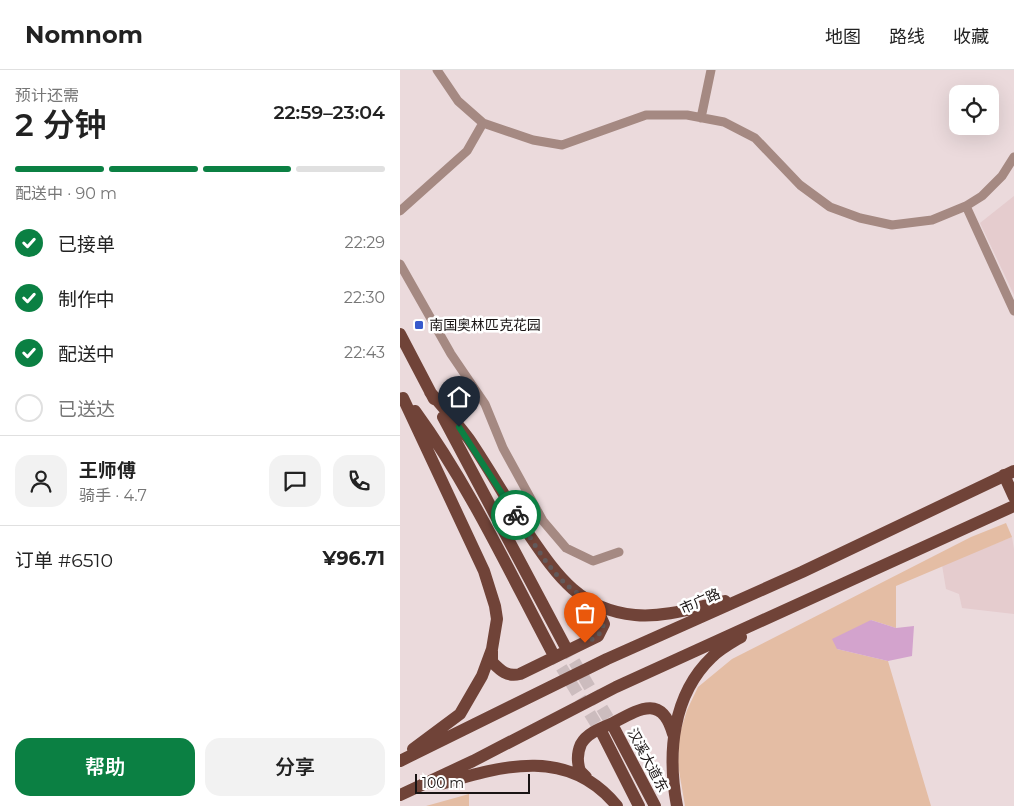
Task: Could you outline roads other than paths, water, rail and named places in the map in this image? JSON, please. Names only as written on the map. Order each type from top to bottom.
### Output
[{"type":"main road","points":[[400,334],[565,646]]},
{"type":"main road","points":[[430,392],[468,439],[552,569],[569,587],[595,605],[618,613],[636,616],[659,614],[747,597]]},
{"type":"main road","points":[[401,396],[484,570],[497,619],[492,649],[492,662],[506,674],[520,674],[598,636],[604,624],[595,605]]},
{"type":"main road","points":[[401,396],[438,442],[472,501],[552,652]]},
{"type":"main road","points":[[1009,473],[1014,497]]},
{"type":"main road","name":"市广路","points":[[400,760],[607,659],[747,597],[1009,473]]},
{"type":"main road","points":[[400,796],[474,761],[555,717],[616,687],[1014,506]]},
{"type":"main road","points":[[673,734],[692,682],[713,656],[770,617]]},
{"type":"main road","points":[[400,760],[460,714],[482,676],[492,649]]},
{"type":"main road","points":[[617,806],[580,771],[578,752],[587,736],[646,707],[658,710],[670,721],[673,734],[672,769],[677,806]]},
{"type":"main road","name":"汉溪大道东","points":[[639,806],[608,731],[655,806]]},
{"type":"main road","points":[[400,796],[485,770],[508,766],[557,766],[591,782]]},
{"type":"street","points":[[437,70],[458,102],[483,123],[533,140],[562,145],[646,115],[701,118],[724,122],[755,138],[800,185],[830,207],[860,218],[892,225],[932,220],[966,206],[982,196],[1002,176],[1014,157]]},
{"type":"street","points":[[701,118],[712,70]]},
{"type":"street","points":[[400,211],[467,151],[483,123]]},
{"type":"street","points":[[966,206],[1014,311]]},
{"type":"street","points":[[400,264],[433,320],[450,354],[486,404],[503,448],[543,521],[566,548],[593,561],[619,552]]},
{"type":"tunnel","points":[[565,646],[614,728]]},
{"type":"tunnel","points":[[552,652],[603,735]]},
{"type":"place","name":"南国奥林匹克花园","points":[[419,325]]}]
